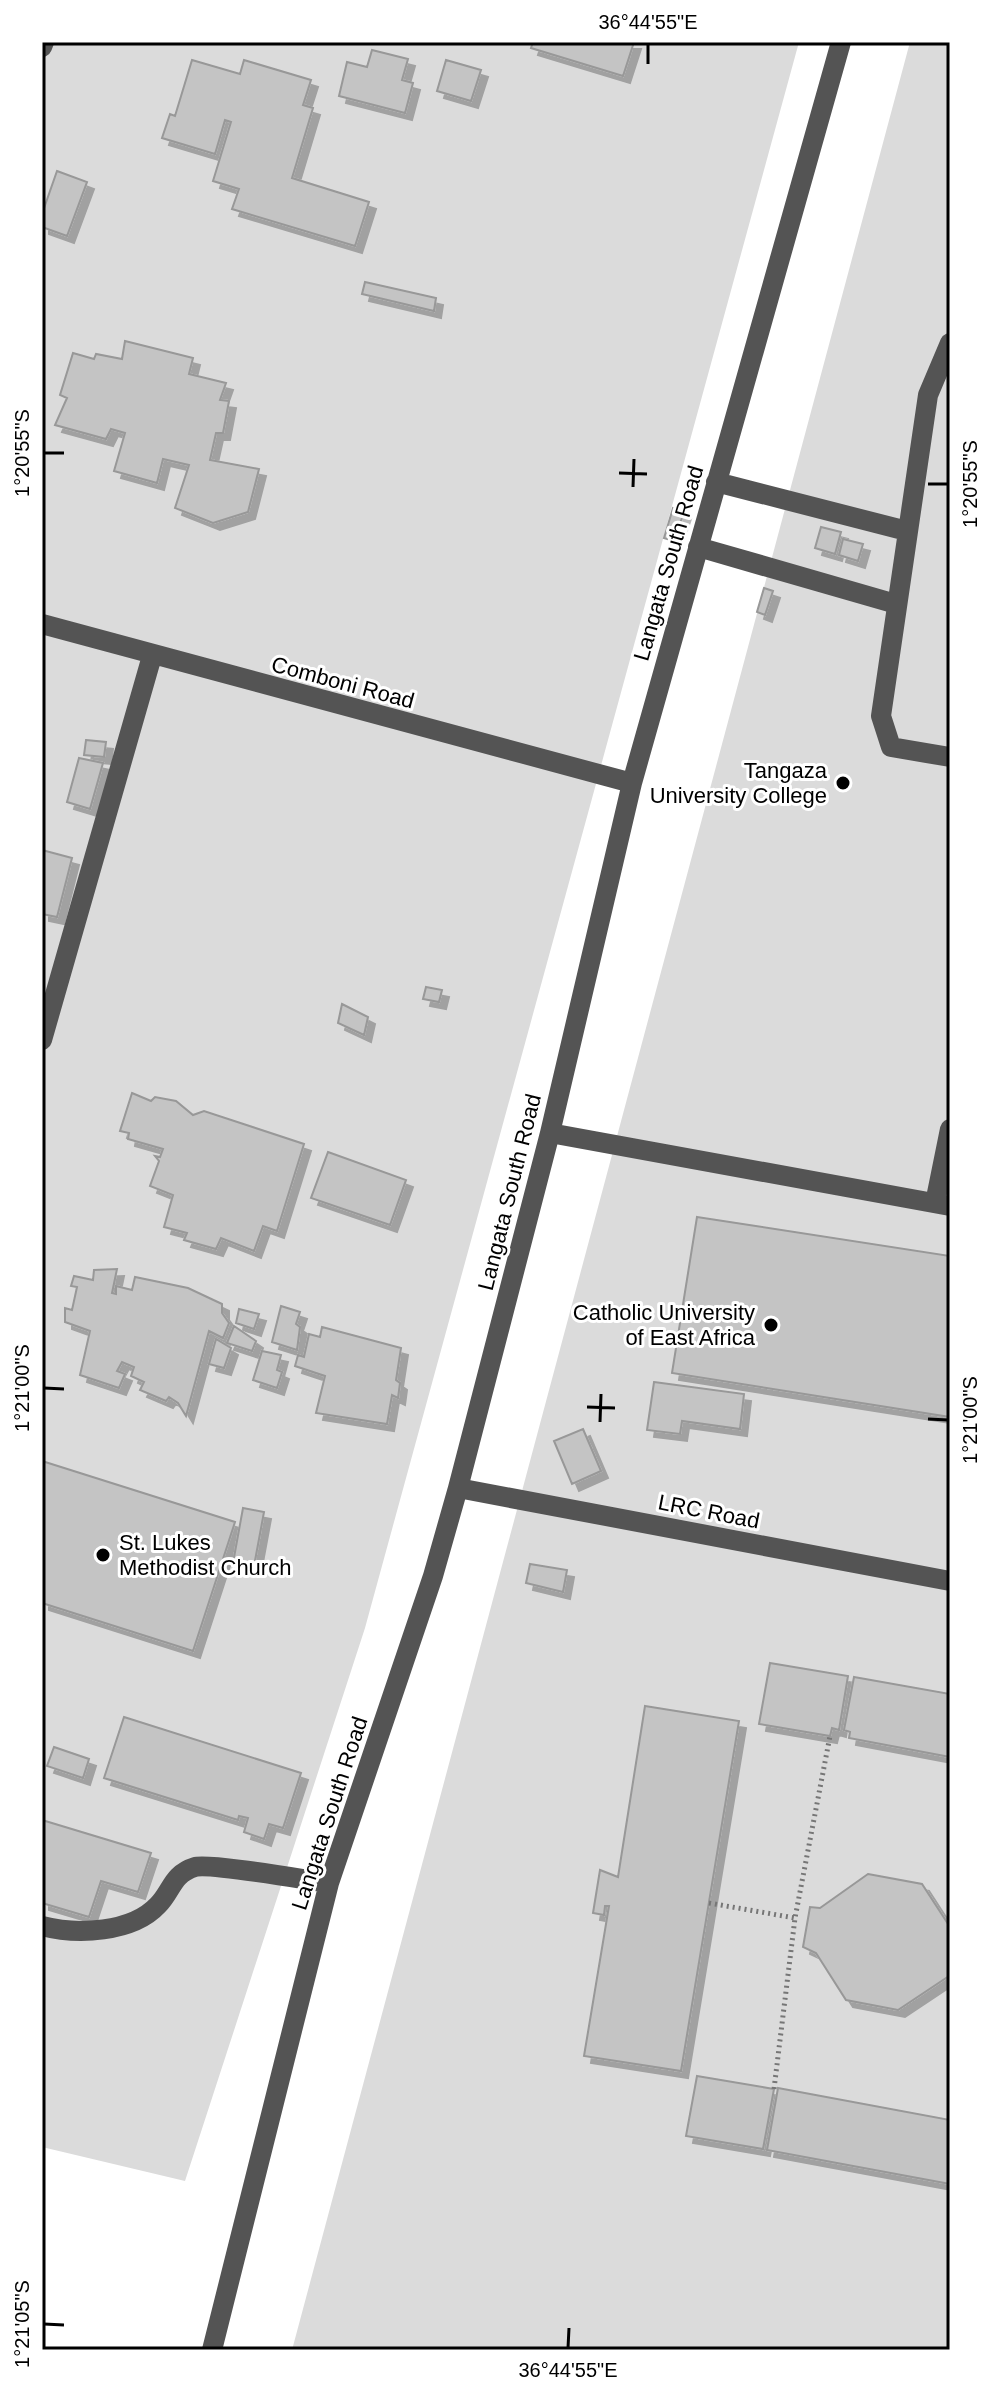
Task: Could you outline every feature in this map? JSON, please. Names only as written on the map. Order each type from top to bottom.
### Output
[{"type":"street","name":"Langata South Road","points":[[212,2350],[329,1883],[433,1576],[458,1488],[550,1133],[632,783],[841,42]]},
{"type":"street","points":[[950,343],[928,395],[881,716],[891,747],[950,757]]},
{"type":"street","points":[[716,482],[907,531]]},
{"type":"street","points":[[698,547],[896,604]]},
{"type":"street","name":"Comboni Road","points":[[42,624],[632,783]]},
{"type":"street","points":[[42,1040],[152,656]]},
{"type":"street","points":[[550,1133],[943,1204],[950,1129]]},
{"type":"street","name":"LRC Road","points":[[458,1488],[950,1581]]},
{"type":"street","points":[[42,1926],[56,1930],[107,1929],[141,1918],[160,1904],[173,1879],[197,1866],[329,1883]]},
{"type":"path","points":[[774,2089],[795,1918],[830,1736]]},
{"type":"path","points":[[709,1903],[795,1918]]},
{"type":"shaded area","points":[[42,42],[799,42],[365,1628],[185,2181],[42,2147]]},
{"type":"shaded area","points":[[910,42],[950,42],[950,2350],[292,2350]]},
{"type":"building","points":[[533,42],[634,42],[623,76],[531,48]]},
{"type":"building","points":[[372,50],[408,59],[402,80],[413,83],[405,113],[339,96],[347,62],[367,67]]},
{"type":"building","points":[[192,60],[240,74],[244,60],[311,80],[303,105],[313,108],[292,178],[369,202],[355,246],[232,209],[239,189],[213,181],[231,122],[225,120],[215,154],[162,138],[170,114],[175,116]]},
{"type":"building","points":[[446,60],[481,70],[471,101],[437,91]]},
{"type":"building","points":[[57,171],[87,182],[67,236],[42,227],[42,214]]},
{"type":"building","points":[[365,282],[436,298],[434,311],[362,294]]},
{"type":"building","points":[[125,341],[193,358],[189,374],[226,383],[220,400],[229,401],[223,433],[216,433],[210,460],[259,469],[248,512],[213,523],[175,508],[189,465],[163,459],[157,483],[114,471],[125,433],[111,429],[106,439],[55,425],[67,398],[60,395],[73,353],[94,359],[96,354],[122,359]]},
{"type":"building","points":[[673,508],[684,512],[674,541],[664,538]]},
{"type":"building","points":[[821,527],[841,532],[835,554],[815,548]]},
{"type":"building","points":[[843,539],[863,544],[858,561],[839,555]]},
{"type":"building","points":[[764,588],[773,591],[765,615],[757,612]]},
{"type":"building","points":[[86,740],[106,742],[104,757],[84,755]]},
{"type":"building","points":[[79,758],[103,763],[90,809],[67,802]]},
{"type":"building","points":[[42,850],[72,858],[57,917],[42,914]]},
{"type":"building","points":[[426,987],[442,990],[439,1002],[423,999]]},
{"type":"building","points":[[342,1004],[368,1017],[364,1035],[338,1023]]},
{"type":"building","points":[[132,1093],[151,1101],[155,1097],[176,1101],[193,1115],[204,1111],[304,1144],[277,1231],[263,1226],[254,1251],[221,1238],[216,1249],[184,1240],[187,1233],[164,1227],[173,1195],[150,1186],[159,1161],[155,1156],[160,1157],[163,1149],[128,1139],[129,1133],[120,1131]]},
{"type":"building","points":[[328,1152],[406,1180],[390,1225],[311,1198]]},
{"type":"building","points":[[697,1217],[950,1256],[950,1417],[672,1373]]},
{"type":"building","points":[[117,1269],[112,1293],[116,1294],[116,1286],[132,1290],[135,1277],[188,1288],[222,1304],[222,1313],[229,1323],[223,1338],[209,1331],[186,1416],[178,1403],[169,1397],[166,1401],[140,1390],[144,1382],[131,1376],[134,1367],[122,1362],[117,1371],[125,1374],[119,1388],[80,1375],[90,1331],[65,1322],[65,1308],[72,1310],[77,1287],[71,1286],[74,1276],[93,1280],[94,1270]]},
{"type":"building","points":[[281,1306],[300,1312],[296,1324],[300,1327],[297,1350],[272,1342]]},
{"type":"building","points":[[239,1309],[259,1314],[254,1329],[236,1323]]},
{"type":"building","points":[[234,1326],[256,1341],[252,1351],[227,1343]]},
{"type":"building","points":[[322,1327],[401,1348],[396,1380],[400,1383],[398,1398],[392,1395],[387,1424],[316,1413],[325,1376],[295,1366],[298,1355],[304,1357],[309,1334],[320,1337]]},
{"type":"building","points":[[216,1339],[231,1348],[224,1368],[209,1364]]},
{"type":"building","points":[[262,1351],[281,1355],[277,1370],[282,1372],[277,1388],[253,1380]]},
{"type":"building","points":[[654,1382],[744,1394],[740,1429],[682,1421],[680,1434],[647,1430]]},
{"type":"building","points":[[583,1429],[601,1471],[572,1484],[554,1441]]},
{"type":"building","points":[[42,1461],[235,1522],[193,1651],[42,1603]]},
{"type":"building","points":[[243,1508],[264,1512],[254,1566],[233,1563]]},
{"type":"building","points":[[530,1564],[567,1570],[563,1592],[526,1583]]},
{"type":"building","points":[[770,1663],[848,1676],[839,1730],[832,1728],[830,1736],[759,1724]]},
{"type":"building","points":[[854,1677],[950,1694],[950,1757],[849,1738],[850,1732],[844,1730]]},
{"type":"building","points":[[645,1706],[739,1721],[681,2071],[584,2056],[609,1906],[605,1906],[604,1915],[593,1913],[600,1870],[618,1877]]},
{"type":"building","points":[[124,1717],[301,1773],[283,1828],[269,1824],[264,1839],[244,1832],[248,1818],[239,1816],[238,1820],[104,1778]]},
{"type":"building","points":[[54,1747],[89,1759],[83,1778],[47,1766]]},
{"type":"building","points":[[42,1820],[151,1853],[138,1892],[101,1881],[89,1917],[42,1903]]},
{"type":"building","points":[[868,1874],[922,1884],[950,1927],[949,1976],[898,2010],[846,2000],[816,1953],[803,1947],[810,1907],[820,1908]]},
{"type":"building","points":[[697,2076],[774,2089],[763,2149],[686,2136]]},
{"type":"building","points":[[778,2088],[950,2120],[950,2184],[767,2150]]},
{"type":"place","name":"Tangaza University College","points":[[843,783]]},
{"type":"place","name":"Catholic University of East Africa","points":[[771,1325]]},
{"type":"place","name":"St. Lukes Methodist Church","points":[[103,1555]]}]
